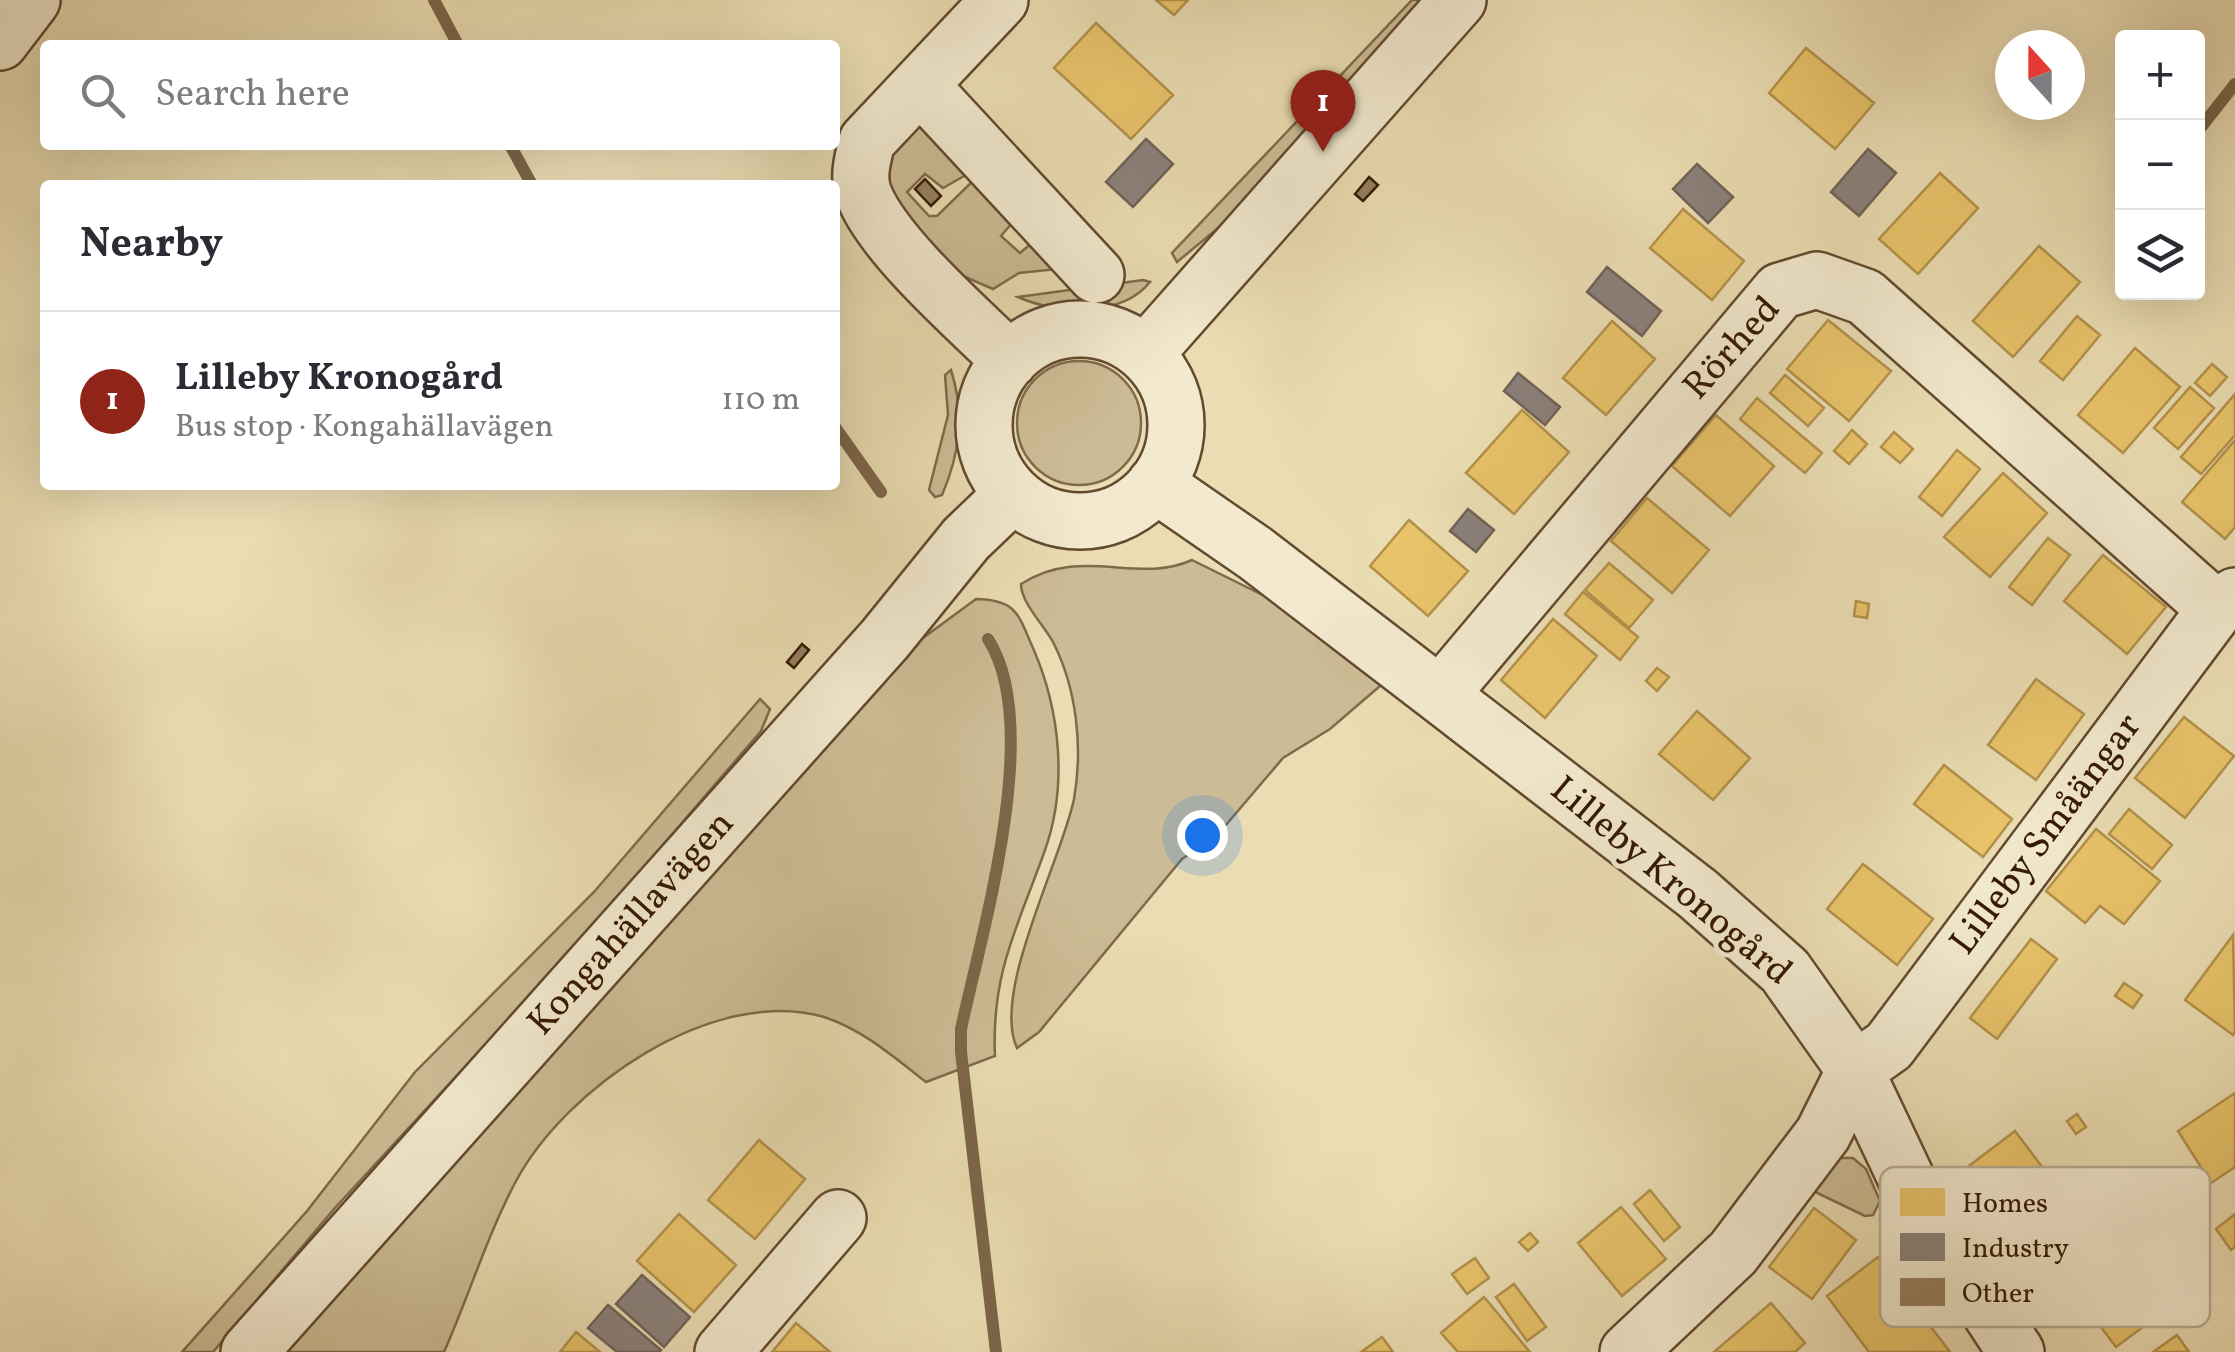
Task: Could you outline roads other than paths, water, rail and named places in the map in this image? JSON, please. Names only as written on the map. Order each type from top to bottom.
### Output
[{"type":"street","points":[[0,42],[32,0]]},
{"type":"street","points":[[1000,0],[867,140],[860,167],[863,192],[882,228],[1010,360]]},
{"type":"street","points":[[1145,354],[1458,0]]},
{"type":"street","points":[[920,85],[1096,275]]},
{"type":"street","name":"Rörhed","points":[[1440,695],[1780,292],[1817,280],[1865,297],[2226,603]]},
{"type":"street","points":[[1076,329],[1113,335],[1145,354],[1166,382],[1176,417],[1172,452],[1155,484],[1125,510],[1086,521],[1047,515],[1013,494],[992,464],[984,428],[990,391],[1010,360],[1040,338],[1076,329]]},
{"type":"street","name":"Lilleby Kronogård","points":[[1155,484],[1255,553],[1698,894],[1786,971],[1854,1070],[1900,1167]]},
{"type":"street","name":"Kongahällavägen","points":[[249,1352],[885,640],[966,539],[1013,494]]},
{"type":"street","name":"Lilleby Småängar","points":[[1854,1070],[1889,1046],[2226,603]]},
{"type":"street","points":[[1628,1352],[1732,1253],[1823,1134],[1854,1070]]},
{"type":"street","points":[[723,1352],[838,1218]]},
{"type":"street","name":"Lilleby Kronogård","points":[[2000,1327],[2016,1352]]},
{"type":"waterway","points":[[434,0],[455,40]]},
{"type":"waterway","points":[[2205,122],[2235,84]]},
{"type":"waterway","points":[[513,150],[529,180]]},
{"type":"waterway","points":[[840,434],[881,492]]},
{"type":"waterway","points":[[988,639],[1004,677],[1010,723],[1010,775],[994,885],[961,1029],[961,1052],[996,1352]]},
{"type":"place","name":"Lilleby Kronogård","points":[[1323,152]]}]
